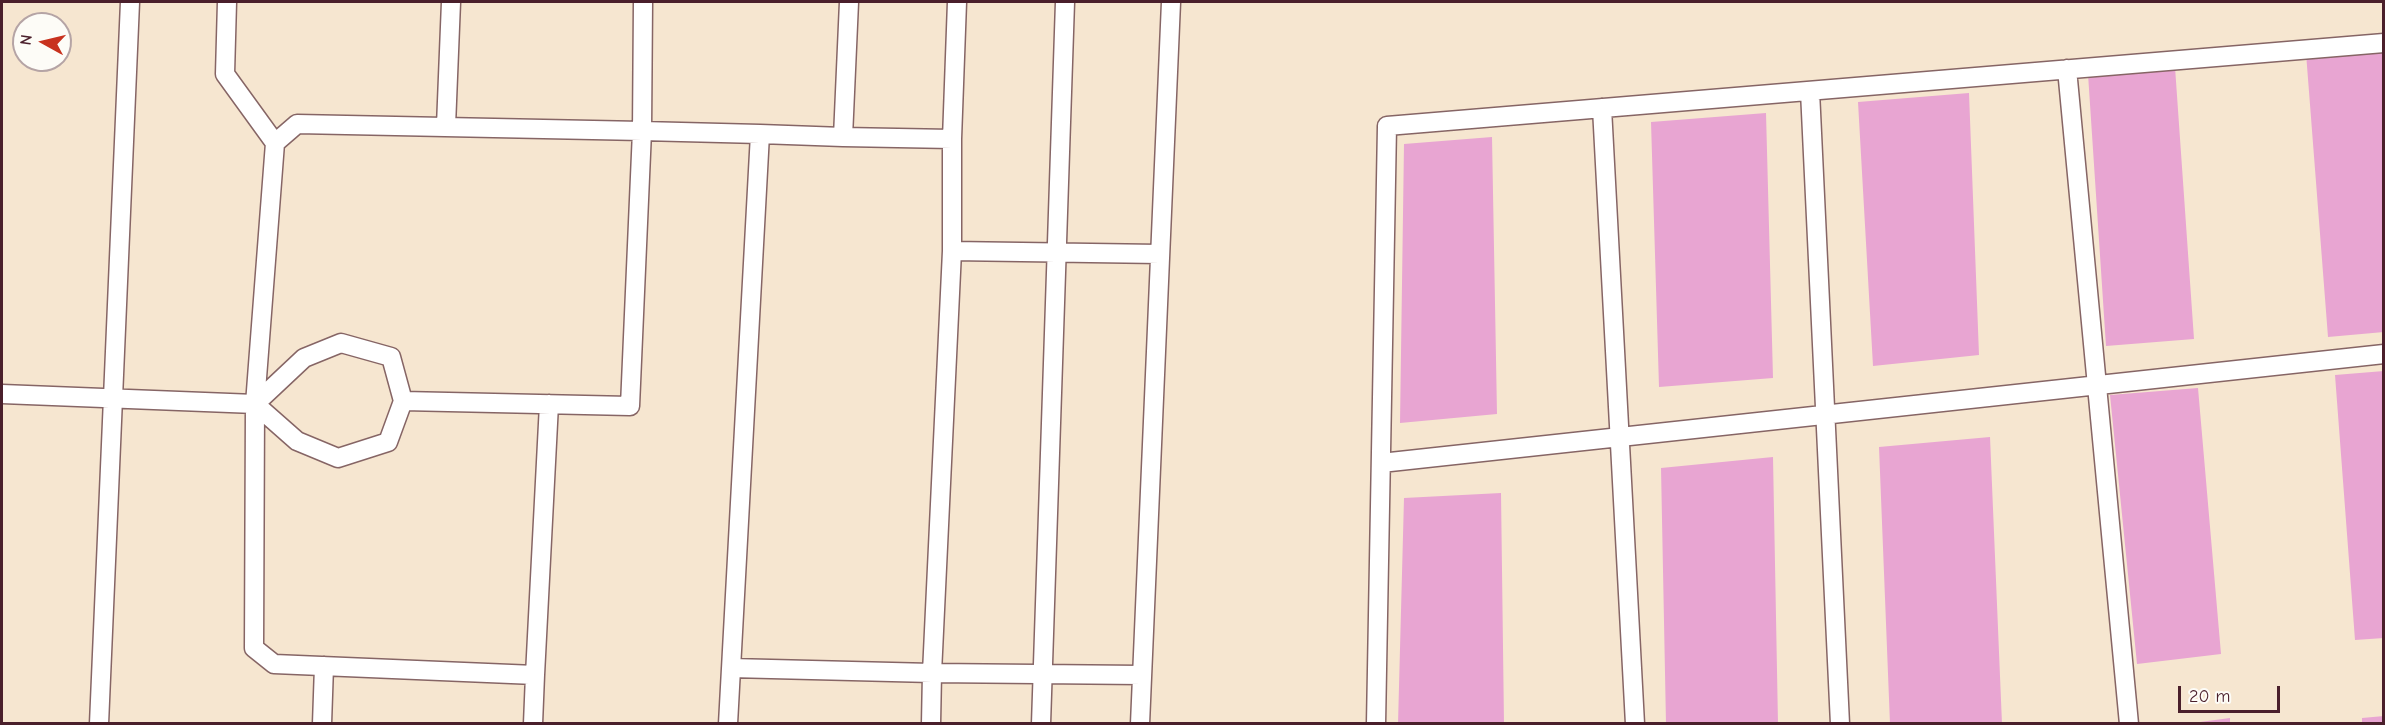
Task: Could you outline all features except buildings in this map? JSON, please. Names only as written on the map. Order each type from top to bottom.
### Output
[{"type":"lane","points":[[99,723],[130,2]]},
{"type":"lane","points":[[227,2],[225,74],[275,143],[255,404],[254,648],[274,664],[535,675]]},
{"type":"lane","points":[[446,126],[451,2]]},
{"type":"lane","points":[[403,401],[630,406],[642,131],[643,2]]},
{"type":"lane","points":[[843,137],[849,2]]},
{"type":"lane","points":[[931,723],[952,250],[952,139],[957,2]]},
{"type":"lane","points":[[1041,723],[1065,2]]},
{"type":"lane","points":[[1140,723],[1171,2]]},
{"type":"lane","points":[[1376,723],[1387,126],[2384,43]]},
{"type":"lane","points":[[2067,69],[2129,723]]},
{"type":"lane","points":[[1810,91],[1840,723]]},
{"type":"lane","points":[[1602,108],[1635,723]]},
{"type":"lane","points":[[275,143],[297,124],[952,139]]},
{"type":"lane","points":[[728,723],[760,134]]},
{"type":"lane","points":[[952,250],[1160,254]]},
{"type":"lane","points":[[2,394],[255,404],[297,441],[338,458],[388,442],[403,401],[392,357],[341,343],[304,358],[255,404]]},
{"type":"lane","points":[[1381,463],[2384,354]]},
{"type":"lane","points":[[533,723],[549,404]]},
{"type":"lane","points":[[321,723],[324,666]]},
{"type":"lane","points":[[731,668],[1142,675]]}]
